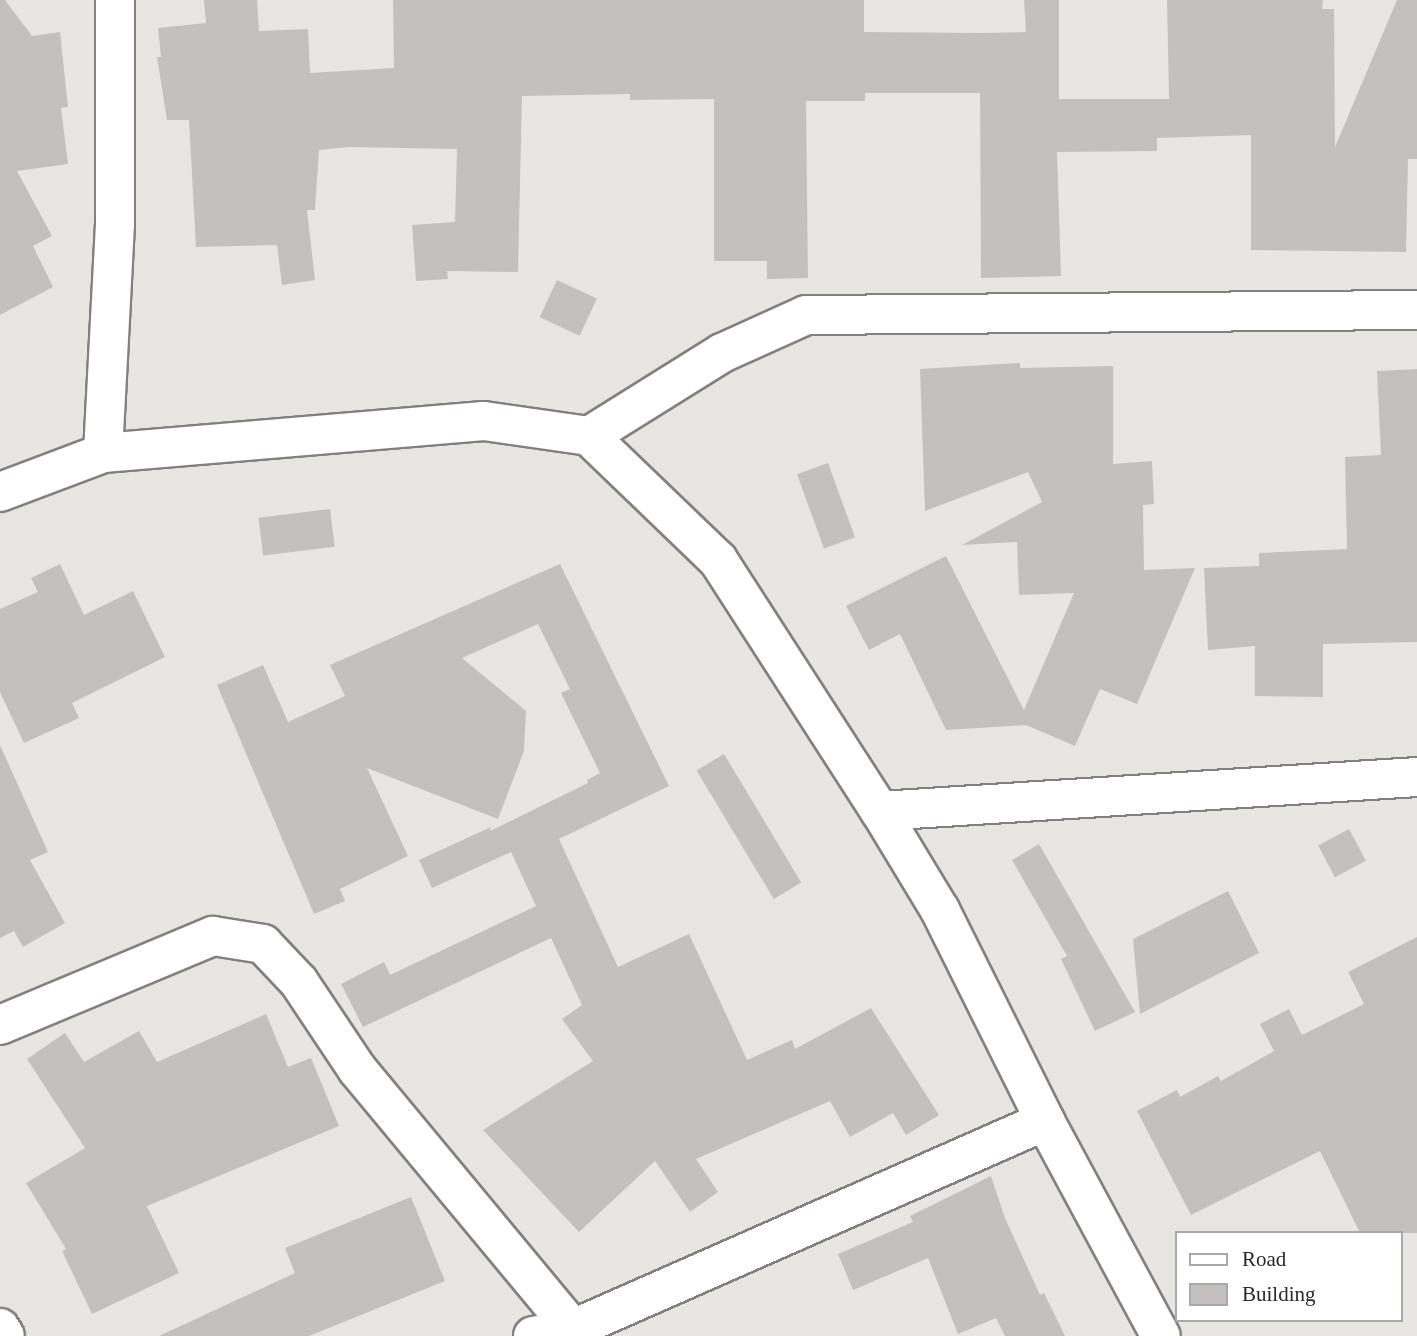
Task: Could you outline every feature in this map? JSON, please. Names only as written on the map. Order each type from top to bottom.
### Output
[{"type":"street","points":[[103,453],[115,224],[116,0]]},
{"type":"street","points":[[589,436],[722,353],[806,315],[1417,310]]},
{"type":"street","points":[[0,492],[103,453],[484,421],[589,436],[718,560],[880,811],[940,910],[1045,1121],[1161,1336]]},
{"type":"street","points":[[880,811],[1417,777]]},
{"type":"street","points":[[0,1025],[213,936],[263,944],[299,982],[357,1069],[573,1329]]},
{"type":"street","points":[[533,1336],[573,1329],[1045,1121]]},
{"type":"street","points":[[0,1328],[5,1336]]},
{"type":"building","points":[[0,0],[5,0],[32,36],[60,32],[68,107],[61,108],[68,164],[17,171],[52,236],[33,246],[53,287],[0,315]]},
{"type":"building","points":[[204,0],[257,0],[259,31],[308,29],[310,73],[394,68],[393,0],[864,0],[864,32],[984,33],[1026,32],[1024,0],[1059,0],[1059,99],[1169,99],[1167,0],[1323,0],[1322,9],[1334,9],[1335,147],[1397,0],[1417,0],[1417,159],[1408,159],[1406,252],[1251,250],[1251,135],[1157,138],[1157,151],[1057,152],[1061,276],[981,278],[980,93],[865,93],[865,101],[806,101],[808,278],[767,279],[767,261],[714,261],[714,99],[630,100],[630,94],[522,96],[518,272],[447,271],[448,279],[416,281],[412,225],[455,222],[457,149],[348,147],[319,150],[315,210],[307,210],[315,280],[282,285],[277,245],[196,247],[189,120],[167,120],[157,57],[161,57],[158,28],[206,23]]},
{"type":"building","points":[[557,280],[597,299],[580,336],[540,317]]},
{"type":"building","points":[[1020,363],[1020,368],[1113,366],[1113,464],[1152,461],[1154,504],[1143,505],[1144,570],[1195,568],[1137,704],[1100,689],[1075,746],[1026,725],[946,730],[900,634],[869,650],[846,606],[946,556],[1024,710],[1074,593],[1019,595],[1017,542],[962,545],[1042,502],[1028,472],[925,511],[920,369]]},
{"type":"building","points":[[1417,369],[1417,642],[1323,644],[1323,697],[1255,696],[1255,646],[1208,650],[1204,568],[1259,566],[1259,553],[1347,549],[1345,457],[1381,455],[1377,371]]},
{"type":"building","points":[[828,463],[855,537],[824,549],[797,474]]},
{"type":"building","points":[[330,509],[335,547],[263,555],[259,518]]},
{"type":"building","points":[[60,564],[84,615],[133,591],[165,657],[72,703],[79,718],[24,743],[0,692],[0,609],[38,592],[31,578]]},
{"type":"building","points":[[560,564],[669,786],[559,839],[618,967],[689,934],[747,1060],[792,1040],[795,1049],[871,1008],[939,1115],[906,1135],[893,1113],[850,1137],[830,1101],[696,1159],[718,1192],[690,1212],[655,1161],[579,1232],[483,1130],[593,1061],[562,1019],[582,1005],[551,938],[363,1027],[341,984],[384,962],[390,975],[536,906],[511,852],[432,888],[419,860],[491,827],[490,831],[588,783],[587,780],[600,773],[561,693],[570,689],[538,624],[462,658],[526,711],[524,751],[498,819],[367,768],[408,856],[340,889],[345,901],[314,914],[217,685],[263,665],[288,722],[345,696],[330,665]]},
{"type":"building","points":[[0,745],[48,852],[30,860],[65,923],[23,947],[14,931],[0,938]]},
{"type":"building","points":[[724,754],[801,883],[774,899],[697,770]]},
{"type":"building","points":[[1349,829],[1366,861],[1335,877],[1318,845]]},
{"type":"building","points":[[1039,844],[1135,1012],[1095,1031],[1061,959],[1067,956],[1012,860]]},
{"type":"building","points":[[1228,891],[1259,953],[1140,1014],[1133,939]]},
{"type":"building","points":[[1417,937],[1417,1233],[1359,1231],[1320,1151],[1191,1215],[1137,1111],[1177,1090],[1180,1097],[1218,1076],[1221,1081],[1274,1051],[1260,1024],[1289,1009],[1302,1035],[1364,1004],[1348,972]]},
{"type":"building","points":[[266,1014],[288,1067],[311,1058],[339,1126],[147,1206],[179,1273],[92,1314],[62,1251],[66,1249],[26,1183],[85,1148],[27,1059],[65,1033],[84,1062],[139,1031],[157,1062]]},
{"type":"building","points":[[991,1176],[1005,1218],[1040,1295],[1044,1293],[1065,1336],[1005,1336],[996,1318],[958,1334],[928,1258],[853,1290],[838,1254],[913,1222],[910,1216]]},
{"type":"building","points":[[411,1197],[445,1281],[309,1336],[159,1336],[295,1273],[285,1248]]}]
